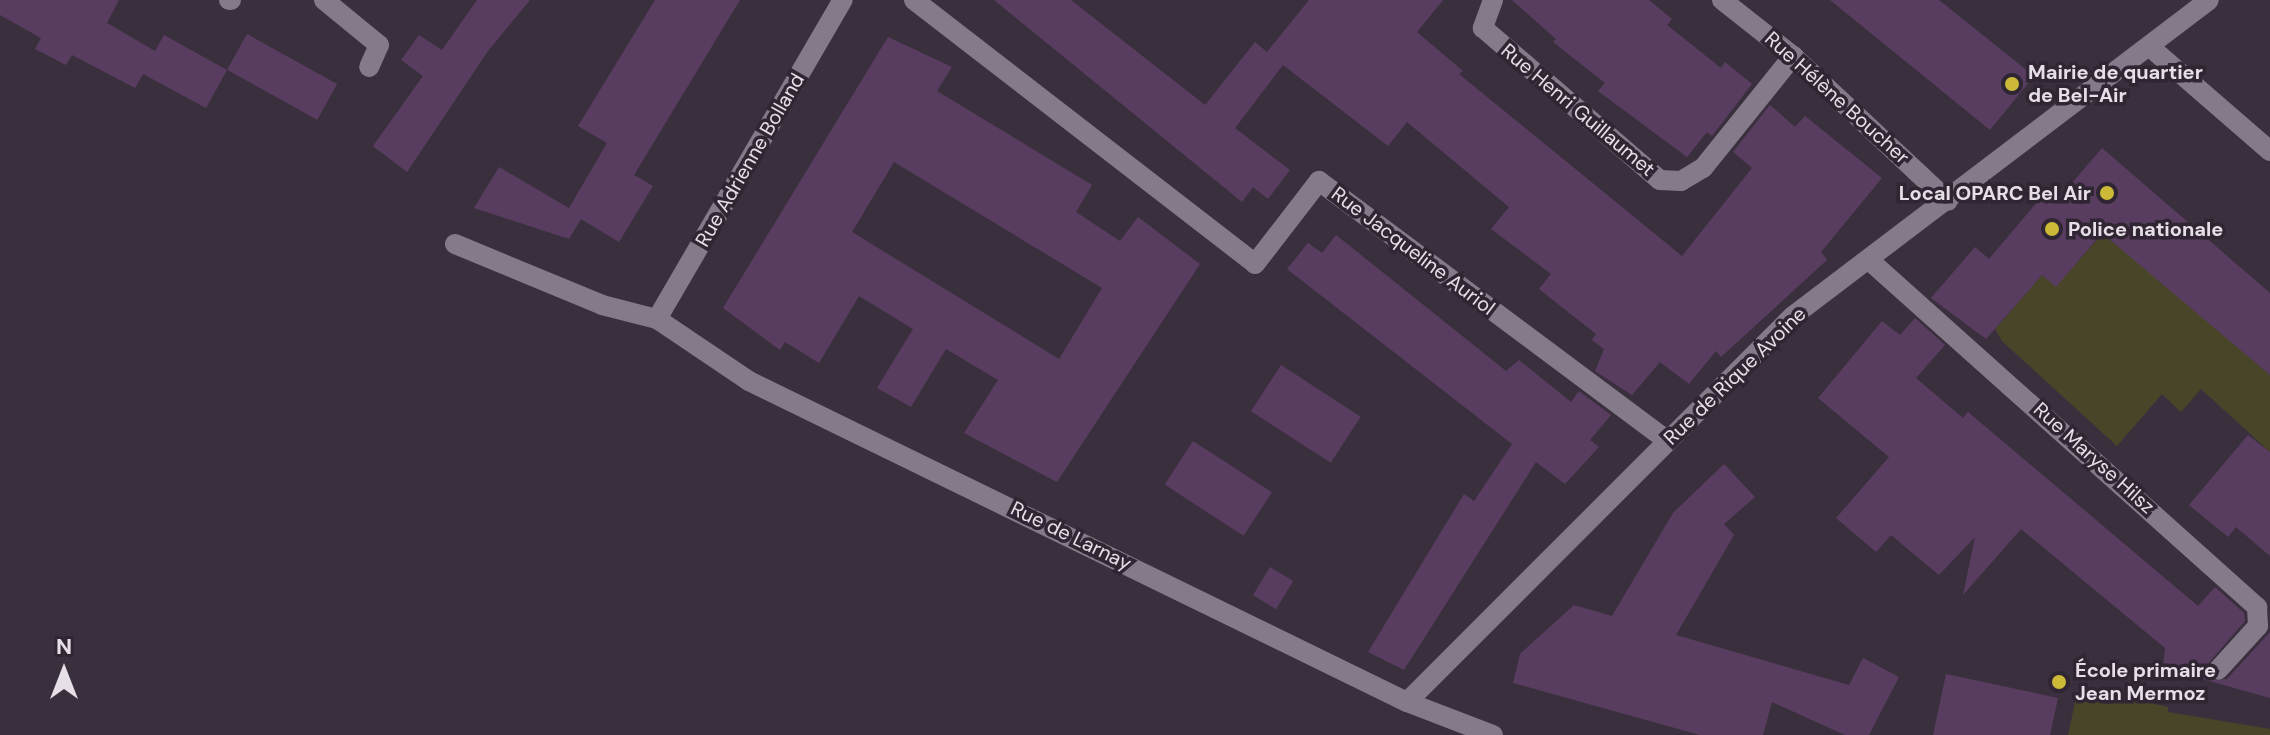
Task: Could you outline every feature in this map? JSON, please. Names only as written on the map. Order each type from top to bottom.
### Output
[{"type":"street","points":[[324,0],[379,45],[369,67]]},
{"type":"street","name":"Rue Adrienne Bolland","points":[[657,319],[843,0]]},
{"type":"street","name":"Rue Jacqueline Auriol","points":[[914,0],[1255,264],[1319,181],[1668,441]]},
{"type":"street","name":"Rue Henri Guillaumet","points":[[1493,0],[1483,28],[1660,180],[1681,181],[1703,168],[1793,56]]},
{"type":"street","name":"Rue Hélène Boucher","points":[[1722,0],[1793,56],[1948,201]]},
{"type":"street","name":"Rue de Rique Avoine","points":[[1407,702],[1793,316],[2209,0]]},
{"type":"street","points":[[2150,47],[2270,151]]},
{"type":"street","name":"Rue de Larnay","points":[[455,244],[602,305],[657,319],[749,381],[1407,702],[1493,735]]},
{"type":"street","name":"Rue Maryse Hilsz","points":[[1869,260],[2257,607],[2258,626],[2218,670]]},
{"type":"shaded area","points":[[2111,224],[2193,309],[2270,375],[2270,452],[2201,389],[2181,412],[2162,394],[2117,446],[2002,341],[1995,329],[2042,275],[2056,286]]},
{"type":"shaded area","points":[[2087,690],[2168,707],[2168,712],[2270,729],[2270,735],[2068,735],[2077,693],[2086,695]]},
{"type":"building","points":[[0,0],[119,0],[107,23],[155,51],[164,35],[227,70],[206,108],[143,74],[135,88],[72,55],[66,65],[35,49],[41,38],[0,15]]},
{"type":"building","points":[[477,0],[530,0],[488,51],[407,172],[373,146],[423,76],[401,60],[419,35],[442,50]]},
{"type":"building","points":[[655,0],[740,0],[634,175],[653,186],[619,242],[581,219],[569,239],[474,208],[499,167],[569,208],[607,143],[578,126]]},
{"type":"building","points":[[994,0],[1071,0],[1205,105],[1255,42],[1267,52],[1309,0],[1443,0],[1417,32],[1463,71],[1459,74],[1682,256],[1752,168],[1733,152],[1770,105],[1795,127],[1805,116],[1882,178],[1821,252],[1827,260],[1721,357],[1716,351],[1689,384],[1660,362],[1632,395],[1595,371],[1604,349],[1592,340],[1596,334],[1539,289],[1551,274],[1491,229],[1509,207],[1407,122],[1388,146],[1283,65],[1235,128],[1290,170],[1268,199],[1253,187],[1242,202]]},
{"type":"building","points":[[1512,0],[1649,0],[1672,19],[1667,25],[1721,68],[1725,62],[1752,84],[1712,136],[1707,132],[1687,157],[1598,91],[1605,83],[1553,42],[1556,39]]},
{"type":"building","points":[[1830,0],[1939,0],[2034,76],[1990,130]]},
{"type":"building","points":[[247,34],[337,84],[317,120],[227,70]]},
{"type":"building","points":[[888,37],[952,67],[937,91],[1092,185],[1076,212],[1120,241],[1138,217],[1200,264],[1057,482],[964,433],[998,380],[946,349],[911,407],[877,388],[913,329],[859,296],[819,363],[785,342],[780,350],[723,308]],"holes":[[[894,162],[1102,288],[1059,359],[852,232]]]},
{"type":"building","points":[[2102,148],[2270,293],[2270,375],[2102,233],[2056,287],[2042,275],[1986,339],[1931,298],[1975,247],[1989,259],[2044,194],[2055,203]]},
{"type":"building","points":[[1336,235],[1506,371],[1519,360],[1571,402],[1579,391],[1611,415],[1590,440],[1599,447],[1565,484],[1536,462],[1404,670],[1368,652],[1464,494],[1474,501],[1512,444],[1287,269],[1308,243],[1322,253]]},
{"type":"building","points":[[1915,318],[1945,345],[1916,378],[1963,418],[1968,412],[2198,606],[2215,587],[2244,613],[2245,621],[2206,666],[2210,680],[2227,679],[2270,632],[2270,698],[2163,668],[2165,648],[2021,529],[1963,595],[1975,537],[1939,575],[1891,535],[1876,552],[1836,518],[1889,457],[1818,398],[1882,321],[1900,335]]},
{"type":"building","points":[[1281,365],[1361,417],[1331,463],[1251,411]]},
{"type":"building","points":[[2248,435],[2270,452],[2270,556],[2236,527],[2228,537],[2189,505]]},
{"type":"building","points":[[1193,441],[1272,492],[1244,536],[1165,485]]},
{"type":"building","points":[[1724,464],[1755,497],[1724,524],[1734,535],[1676,635],[1849,685],[1863,658],[1899,677],[1869,735],[1845,735],[1772,702],[1763,735],[1700,735],[1513,683],[1520,654],[1574,605],[1612,616],[1673,513]]},
{"type":"building","points":[[1270,567],[1293,581],[1276,609],[1253,595]]},
{"type":"building","points":[[1946,674],[2058,698],[2050,735],[1933,735]]},
{"type":"place","name":"Mairie de quartier de Bel-Air","points":[[2012,84]]},
{"type":"place","name":"Local OPARC Bel Air","points":[[2107,193]]},
{"type":"place","name":"Police nationale","points":[[2052,229]]},
{"type":"place","name":"École primaire Jean Mermoz","points":[[2059,682]]}]
